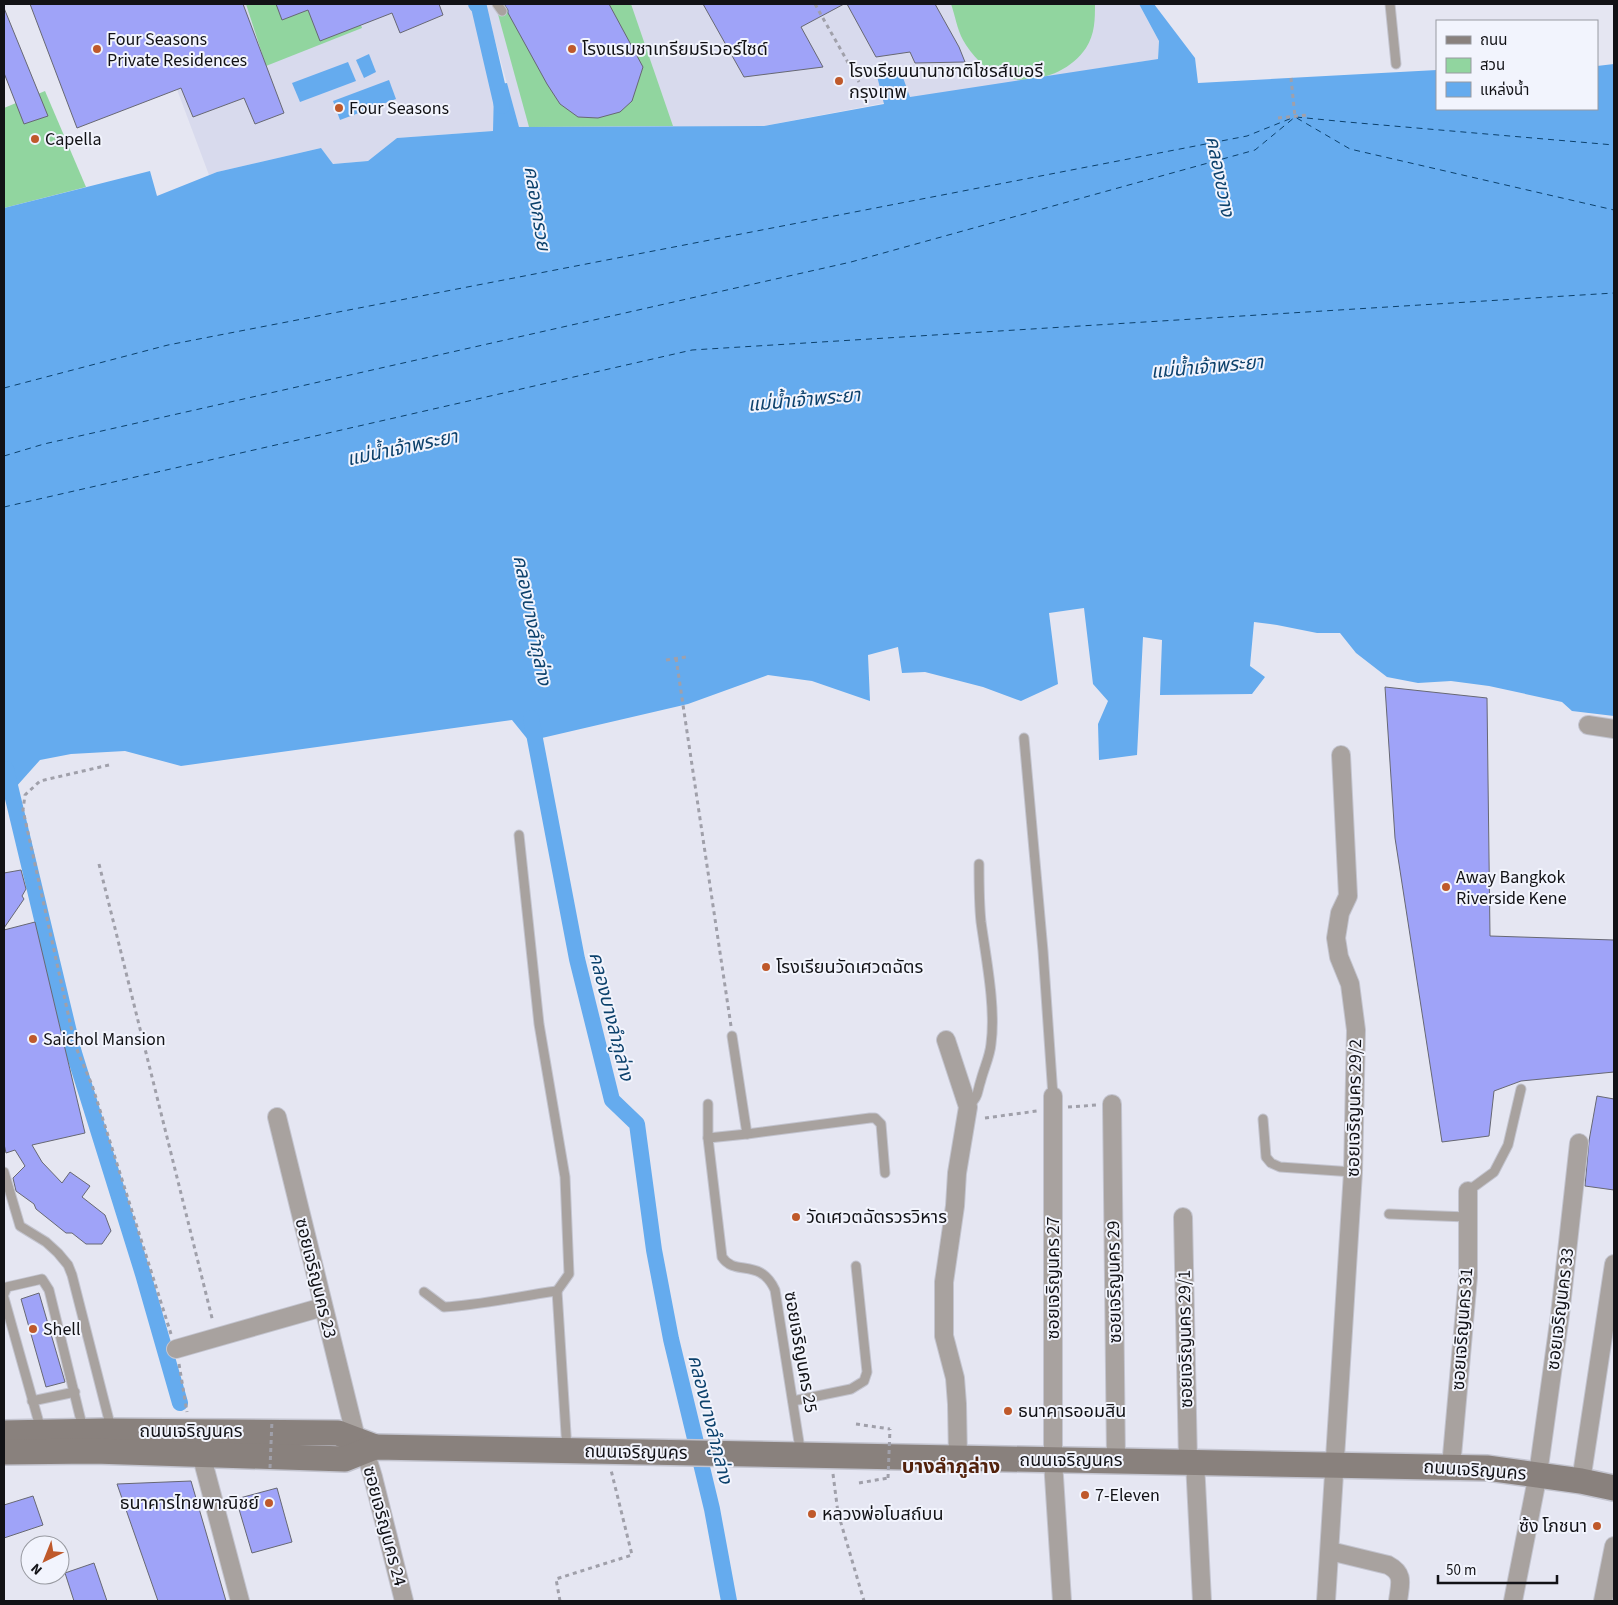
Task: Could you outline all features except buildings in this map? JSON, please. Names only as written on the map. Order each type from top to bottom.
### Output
[{"type":"main road","name":"ถนนเจริญนคร","points":[[4,1433],[112,1431],[338,1433],[365,1446],[1487,1468],[1581,1480],[1614,1488]]},
{"type":"main road","name":"ถนนเจริญนคร","points":[[4,1452],[94,1451],[345,1459],[365,1446]]},
{"type":"street","points":[[1588,726],[1614,729]]},
{"type":"street","name":"ซอยเจริญนคร 29/2","points":[[1326,1601],[1352,1172],[1356,1030],[1350,984],[1339,957],[1336,938],[1340,914],[1348,896],[1341,755]]},
{"type":"street","points":[[946,1040],[968,1107],[957,1173],[956,1206],[944,1282],[944,1336],[955,1378],[958,1458]]},
{"type":"street","name":"ซอยเจริญนคร 27","points":[[1053,1096],[1053,1460],[1062,1601]]},
{"type":"street","name":"ซอยเจริญนคร 29","points":[[1112,1104],[1116,1460]]},
{"type":"street","name":"ซอยเจริญนคร 23","points":[[277,1117],[323,1308],[365,1446]]},
{"type":"street","name":"ซอยเจริญนคร 33","points":[[1512,1601],[1538,1474],[1560,1315],[1579,1143]]},
{"type":"street","name":"ซอยเจริญนคร 31","points":[[1451,1467],[1468,1277],[1466,1217],[1468,1190]]},
{"type":"street","name":"ซอยเจริญนคร 29/1","points":[[1183,1217],[1192,1462],[1202,1601]]},
{"type":"street","points":[[1581,1480],[1614,1264]]},
{"type":"street","points":[[176,1349],[323,1308]]},
{"type":"street","name":"ซอยเจริญนคร 24","points":[[365,1446],[404,1601]]},
{"type":"street","points":[[202,1454],[240,1601]]},
{"type":"street","points":[[1603,1601],[1614,1546]]},
{"type":"street","points":[[1330,1551],[1388,1565],[1396,1569],[1401,1578],[1398,1601]]},
{"type":"lane","points":[[1390,4],[1396,64]]},
{"type":"lane","points":[[1024,738],[1043,951],[1053,1096]]},
{"type":"lane","points":[[519,835],[539,1024],[565,1177],[569,1274],[557,1291],[567,1450]]},
{"type":"lane","points":[[968,1107],[979,1092],[980,1081],[991,1046],[992,1036],[990,989],[981,919],[978,864]]},
{"type":"lane","points":[[732,1036],[746,1134]]},
{"type":"lane","points":[[1468,1190],[1494,1172],[1508,1145],[1522,1089]]},
{"type":"lane","name":"ซอยเจริญนคร 25","points":[[708,1104],[708,1138],[722,1257],[729,1265],[759,1270],[771,1282],[775,1290],[802,1454]]},
{"type":"lane","points":[[708,1138],[875,1118],[881,1124],[885,1173]]},
{"type":"lane","points":[[1263,1119],[1266,1157],[1271,1163],[1280,1168],[1352,1172]]},
{"type":"lane","points":[[4,1172],[20,1226],[51,1247],[68,1265],[112,1431]]},
{"type":"lane","points":[[1388,1214],[1466,1217]]},
{"type":"lane","points":[[793,1401],[851,1389],[864,1381],[867,1372],[856,1266]]},
{"type":"lane","points":[[4,1294],[7,1287],[42,1279],[49,1290],[84,1431]]},
{"type":"lane","points":[[424,1292],[444,1307],[470,1305],[557,1291]]},
{"type":"lane","points":[[4,1298],[42,1432]]},
{"type":"lane","points":[[32,1401],[75,1392]]},
{"type":"path","points":[[815,4],[859,82]]},
{"type":"path","points":[[1291,78],[1295,117]]},
{"type":"path","points":[[1278,118],[1308,115]]},
{"type":"path","points":[[666,660],[686,656]]},
{"type":"path","points":[[676,658],[732,1036]]},
{"type":"path","points":[[109,765],[40,781],[24,795],[24,810],[75,1045],[92,1084],[176,1349],[187,1413]]},
{"type":"path","points":[[99,864],[217,1337]]},
{"type":"path","points":[[270,1468],[272,1420]]},
{"type":"path","points":[[856,1424],[890,1429],[888,1478],[859,1483]]},
{"type":"path","points":[[560,1601],[556,1578],[632,1555],[607,1451]]},
{"type":"path","points":[[830,1456],[838,1513],[864,1601]]},
{"type":"shaded area","name":"Four Seasons","points":[[145,4],[474,4],[494,85],[493,131],[397,138],[368,161],[333,164],[321,148],[209,175]]},
{"type":"shaded area","name":"โรงเรียนนานาชาติโชรส์เบอรี กรุงเทพ","points":[[485,4],[1139,4],[1159,41],[1158,59],[884,103],[764,126],[519,127]]},
{"type":"green space","points":[[246,4],[354,4],[362,28],[266,66]]},
{"type":"green space","name":"โรงแรมชาเทรียมริเวอร์ไซด์","points":[[505,4],[631,4],[673,126],[529,127],[496,7]]},
{"type":"green space","points":[[951,4],[1095,4],[1094,26],[1086,48],[1064,68],[1050,75],[1035,79],[1019,80],[1004,77],[991,71],[977,59],[961,36]]},
{"type":"green space","name":"Capella","points":[[45,91],[86,187],[4,208],[4,108]]},
{"type":"water","points":[[1139,4],[1154,4],[1195,58],[1198,83],[1436,70],[1436,110],[1598,110],[1598,66],[1614,64],[1614,716],[1572,711],[1562,702],[1489,686],[1451,681],[1418,683],[1387,677],[1356,653],[1340,633],[1317,633],[1254,622],[1250,666],[1265,677],[1252,694],[1160,695],[1162,640],[1143,637],[1137,755],[1099,760],[1098,724],[1108,701],[1093,684],[1084,608],[1049,613],[1058,684],[1021,701],[983,687],[925,672],[902,673],[898,647],[868,655],[870,701],[812,681],[768,675],[688,704],[529,741],[512,720],[181,766],[125,751],[71,754],[40,760],[15,788],[4,792],[4,208],[150,171],[157,196],[217,172],[321,148],[333,164],[368,161],[397,138],[493,131],[494,85],[507,83],[519,127],[764,126],[884,104],[877,76],[901,72],[910,97],[1158,59],[1159,41]]},
{"type":"water","points":[[369,54],[376,72],[364,78],[356,60]]},
{"type":"water","points":[[348,62],[356,81],[300,102],[292,83]]},
{"type":"water","points":[[389,80],[396,99],[340,120],[333,101]]},
{"type":"waterway","name":"คลองกรวย","points":[[476,4],[479,7],[502,106]]},
{"type":"waterway","name":"คลองบางลำภูล่าง","points":[[531,718],[577,959],[612,1100],[637,1124],[654,1250],[671,1339],[712,1509],[729,1601]]},
{"type":"waterway","points":[[6,769],[74,1053],[143,1274],[180,1403]]},
{"type":"ferry route","points":[[4,456],[44,444],[851,262],[1255,150],[1295,117],[1350,149],[1614,210]]},
{"type":"ferry route","points":[[1296,117],[1614,145]]},
{"type":"ferry route","points":[[4,388],[168,345],[1247,136],[1292,118]]},
{"type":"ferry route","points":[[4,507],[692,350],[1614,293]]},
{"type":"place","name":"Four Seasons Private Residences","points":[[97,49]]},
{"type":"place","name":"โรงแรมชาเทรียมริเวอร์ไซด์","points":[[572,49]]},
{"type":"place","name":"โรงเรียนนานาชาติโชรส์เบอรี กรุงเทพ","points":[[839,81]]},
{"type":"place","name":"Four Seasons","points":[[339,108]]},
{"type":"place","name":"Capella","points":[[35,139]]},
{"type":"place","name":"Away Bangkok Riverside Kene","points":[[1446,887]]},
{"type":"place","name":"โรงเรียนวัดเศวตฉัตร","points":[[766,967]]},
{"type":"place","name":"Saichol Mansion","points":[[33,1039]]},
{"type":"place","name":"วัดเศวตฉัตรวรวิหาร","points":[[796,1217]]},
{"type":"place","name":"Shell","points":[[33,1329]]},
{"type":"place","name":"ธนาคารออมสิน","points":[[1008,1411]]},
{"type":"place","name":"7-Eleven","points":[[1085,1495]]},
{"type":"place","name":"ธนาคารไทยพาณิชย์","points":[[269,1503]]},
{"type":"place","name":"หลวงพ่อโบสถ์บน","points":[[812,1514]]},
{"type":"place","name":"ซ้ง โภชนา","points":[[1597,1526]]},
{"type":"district","name":"บางลำภูล่าง","points":[[951,1466]]},
{"type":"water label","name":"คลองขวาง","points":[[1221,176]]},
{"type":"water label","name":"แม่น้ำเจ้าพระยา","points":[[1207,366]]},
{"type":"water label","name":"แม่น้ำเจ้าพระยา","points":[[804,399]]},
{"type":"water label","name":"แม่น้ำเจ้าพระยา","points":[[402,447]]}]
